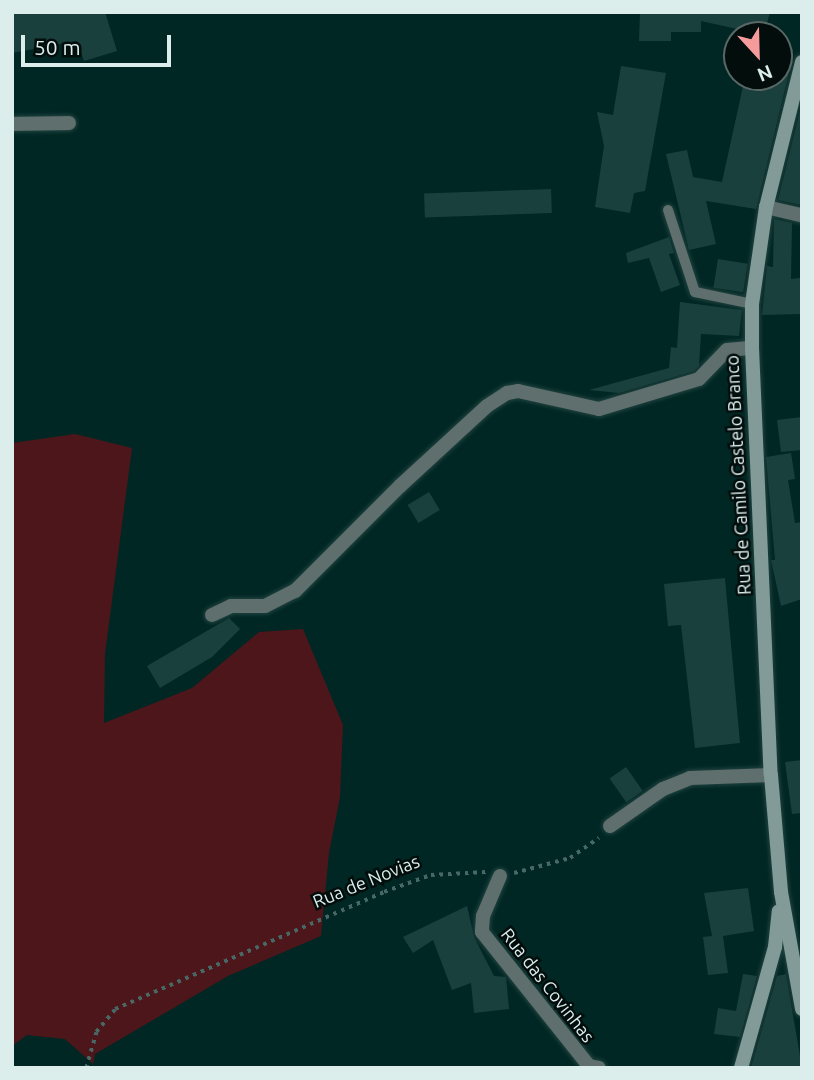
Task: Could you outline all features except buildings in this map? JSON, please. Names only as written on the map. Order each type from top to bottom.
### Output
[{"type":"main road","name":"Rua de Camilo Castelo Branco","points":[[780,892],[771,775],[752,304],[766,208],[802,62]]},
{"type":"main road","points":[[780,892],[802,1009]]},
{"type":"main road","points":[[741,1068],[775,947],[780,892]]},
{"type":"street","points":[[12,124],[69,123]]},
{"type":"street","points":[[766,208],[802,215]]},
{"type":"street","points":[[212,615],[231,606],[265,606],[295,591],[400,485],[487,406],[507,393],[518,391],[599,409],[699,379],[727,350],[752,348]]},
{"type":"street","points":[[610,827],[663,789],[690,778],[771,775]]},
{"type":"street","name":"Rua das Covinhas","points":[[500,876],[483,916],[482,932],[591,1067]]},
{"type":"lane","points":[[668,210],[695,292],[752,304]]},
{"type":"path","name":"Rua de Novias","points":[[86,1068],[96,1032],[106,1016],[173,982],[431,874],[466,870],[500,876],[570,858],[610,827]]},
{"type":"shaded area","points":[[75,434],[132,448],[105,654],[104,723],[192,688],[259,632],[303,629],[343,725],[340,797],[329,853],[321,936],[228,976],[95,1054],[93,1064],[65,1039],[27,1035],[12,1046],[12,443]]}]
